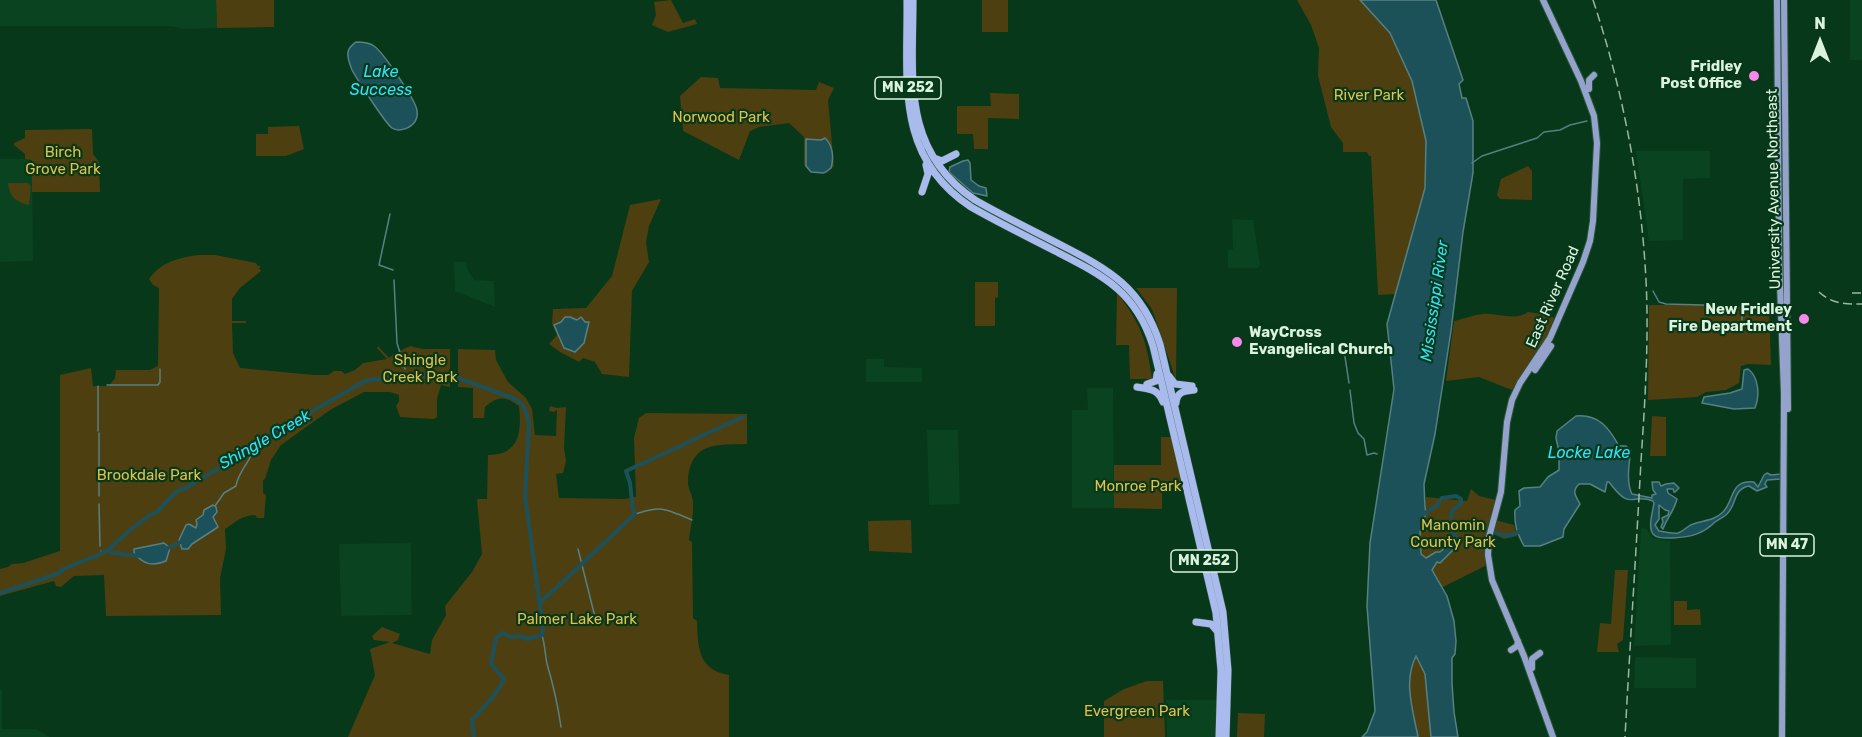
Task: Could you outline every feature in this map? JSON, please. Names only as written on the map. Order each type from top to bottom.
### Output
[{"type":"highway","name":"MN 252","points":[[907,0],[909,108],[915,138],[927,163],[941,182],[956,196],[977,210],[1106,278],[1137,310],[1150,339],[1213,597],[1221,671],[1219,737]]},
{"type":"highway","name":"MN 252","points":[[913,0],[915,106],[920,130],[931,155],[948,178],[972,198],[1093,262],[1120,280],[1139,300],[1159,340],[1223,612],[1228,670],[1226,737]]},
{"type":"highway","points":[[915,138],[928,170],[922,192]]},
{"type":"highway","points":[[931,155],[940,161],[956,154]]},
{"type":"highway","points":[[930,182],[938,180],[941,182]]},
{"type":"highway","points":[[1146,384],[1154,382],[1158,377],[1150,339]]},
{"type":"highway","points":[[1166,370],[1173,382],[1193,388],[1179,394],[1176,398],[1175,409]]},
{"type":"highway","points":[[1137,387],[1158,392],[1173,432]]},
{"type":"highway","points":[[1196,622],[1212,625],[1218,632]]},
{"type":"main road","name":"East River Road","points":[[1545,0],[1589,88],[1598,112],[1601,137],[1598,211],[1594,240],[1587,265],[1552,344],[1515,401],[1506,485],[1488,550],[1490,572],[1555,737]]},
{"type":"main road","name":"East River Road","points":[[1545,0],[1594,116],[1597,144],[1593,221],[1590,241],[1583,262],[1549,340],[1520,383],[1512,400],[1507,422],[1501,492],[1493,530],[1491,555],[1494,571],[1532,668],[1555,737]]},
{"type":"main road","name":"University Avenue Northeast","points":[[1777,0],[1779,257],[1784,394],[1784,737]]},
{"type":"main road","name":"University Avenue Northeast","points":[[1784,0],[1788,340],[1784,737]]},
{"type":"main road","points":[[1589,88],[1589,80],[1594,75]]},
{"type":"main road","points":[[1779,598],[1783,580]]},
{"type":"main road","points":[[1511,650],[1517,646],[1518,640]]},
{"type":"main road","points":[[1532,668],[1532,659],[1540,653]]},
{"type":"shaded area","points":[[0,0],[216,0],[217,28],[0,26]]},
{"type":"shaded area","points":[[1850,0],[1862,0],[1862,60],[1850,60]]},
{"type":"shaded area","points":[[1636,151],[1710,151],[1710,178],[1683,179],[1683,240],[1649,241]]},
{"type":"shaded area","points":[[0,159],[32,159],[33,261],[0,262]]},
{"type":"shaded area","points":[[1232,219],[1253,220],[1260,265],[1258,268],[1228,268],[1228,250],[1233,249]]},
{"type":"shaded area","points":[[454,262],[466,262],[467,269],[474,280],[494,281],[495,307],[455,291]]},
{"type":"shaded area","points":[[866,359],[884,359],[884,367],[922,368],[922,382],[866,382]]},
{"type":"shaded area","points":[[1087,388],[1113,388],[1114,508],[1072,508],[1072,410],[1088,410]]},
{"type":"shaded area","points":[[927,430],[958,430],[960,504],[930,505],[929,503]]},
{"type":"shaded area","points":[[1641,528],[1647,529],[1652,538],[1670,541],[1671,645],[1634,646]]},
{"type":"shaded area","points":[[411,543],[412,615],[341,616],[339,544]]},
{"type":"shaded area","points":[[1635,657],[1696,658],[1696,688],[1634,688]]},
{"type":"shaded area","points":[[0,690],[2,690],[2,729],[36,729],[50,737],[0,737]]},
{"type":"shaded area","points":[[1166,700],[1218,700],[1216,737],[1167,737]]},
{"type":"green space","points":[[216,0],[274,0],[274,27],[217,28]]},
{"type":"green space","points":[[671,0],[683,23],[695,19],[697,24],[668,32],[652,25],[656,15],[654,2]]},
{"type":"green space","points":[[982,0],[1008,0],[1008,32],[982,32]]},
{"type":"green space","name":"River Park","points":[[1297,0],[1360,0],[1390,32],[1412,81],[1426,141],[1425,188],[1395,294],[1378,295],[1371,156],[1367,152],[1343,152],[1343,143],[1331,127],[1318,76],[1319,48],[1311,25]]},
{"type":"green space","name":"Norwood Park","points":[[701,77],[718,78],[720,88],[816,90],[819,82],[834,88],[828,100],[834,166],[827,173],[811,172],[804,165],[804,137],[789,123],[759,127],[750,131],[739,160],[683,131],[680,96]]},
{"type":"green space","points":[[990,93],[1019,94],[1019,119],[988,118],[988,149],[974,149],[973,134],[957,134],[957,106],[991,106]]},
{"type":"green space","points":[[299,126],[304,149],[286,156],[256,156],[256,134],[268,134],[268,127]]},
{"type":"green space","name":"Birch Grove Park","points":[[92,129],[93,154],[99,162],[100,192],[32,192],[32,160],[25,159],[25,154],[14,145],[25,138],[25,130]]},
{"type":"green space","points":[[1528,166],[1532,171],[1532,200],[1500,199],[1497,195],[1501,179]]},
{"type":"green space","points":[[8,183],[28,183],[31,186],[29,205],[14,198]]},
{"type":"green space","points":[[661,199],[649,226],[646,242],[649,262],[632,291],[629,377],[602,374],[595,362],[583,358],[579,362],[549,344],[557,335],[552,324],[553,309],[586,308],[612,276],[630,205]]},
{"type":"green space","name":"Brookdale Park","points":[[198,255],[215,255],[261,266],[259,268],[261,271],[240,288],[232,299],[232,321],[246,321],[246,323],[232,323],[233,353],[240,368],[314,375],[328,375],[334,371],[341,371],[345,374],[355,370],[363,363],[387,359],[377,348],[378,346],[389,358],[410,346],[423,349],[450,349],[450,387],[441,385],[437,399],[437,417],[434,419],[400,417],[396,406],[399,395],[390,392],[364,392],[330,410],[281,445],[271,460],[263,480],[263,493],[266,495],[264,518],[257,518],[255,515],[246,517],[225,529],[226,549],[220,578],[221,615],[106,616],[104,575],[74,576],[61,587],[56,586],[54,581],[0,596],[0,569],[60,551],[60,375],[91,368],[93,386],[109,386],[115,378],[116,370],[150,370],[158,366],[159,288],[149,279],[159,268],[170,262]]},
{"type":"green space","points":[[975,282],[998,282],[998,297],[995,298],[995,326],[975,326]]},
{"type":"green space","points":[[1136,288],[1177,288],[1176,380],[1152,309]]},
{"type":"green space","points":[[1117,293],[1142,333],[1152,379],[1130,379],[1129,345],[1116,345]]},
{"type":"green space","points":[[1649,305],[1744,305],[1748,308],[1769,308],[1771,365],[1741,366],[1739,383],[1726,390],[1706,392],[1697,397],[1648,400]]},
{"type":"green space","points":[[1528,312],[1554,318],[1546,339],[1512,390],[1479,377],[1446,381],[1454,321],[1482,314],[1517,316]]},
{"type":"green space","name":"Palmer Lake Park","points":[[458,349],[495,350],[496,360],[508,382],[526,398],[532,409],[535,435],[556,436],[557,410],[549,411],[550,406],[566,407],[564,448],[566,461],[563,473],[556,474],[559,498],[625,499],[636,497],[634,438],[639,418],[646,413],[747,414],[747,444],[716,446],[700,452],[690,467],[688,480],[693,503],[689,540],[692,542],[693,618],[697,621],[699,647],[705,662],[718,672],[729,675],[729,737],[348,737],[375,675],[370,649],[390,642],[374,640],[372,636],[382,627],[400,634],[398,640],[392,643],[430,654],[432,640],[446,615],[445,606],[472,572],[482,554],[477,499],[487,499],[488,455],[498,454],[512,447],[519,433],[519,406],[510,400],[498,399],[485,407],[484,418],[473,418],[473,388],[458,387]]},
{"type":"green space","points":[[1652,416],[1666,417],[1666,456],[1650,456]]},
{"type":"green space","name":"Monroe Park","points":[[1161,437],[1172,437],[1185,491],[1162,490],[1162,509],[1114,508],[1114,465],[1161,465]]},
{"type":"green space","name":"Manomin County Park","points":[[1471,489],[1479,496],[1496,500],[1491,519],[1514,525],[1517,536],[1504,539],[1487,531],[1485,566],[1441,588],[1426,558],[1421,554],[1420,532],[1426,513],[1426,497],[1467,501]]},
{"type":"green space","points":[[911,520],[912,553],[869,551],[868,521]]},
{"type":"green space","points":[[1615,570],[1628,570],[1623,640],[1617,644],[1619,652],[1597,652],[1600,623],[1611,624]]},
{"type":"green space","points":[[1674,601],[1687,601],[1687,610],[1700,609],[1701,625],[1674,625]]},
{"type":"green space","points":[[1416,656],[1425,674],[1431,737],[1418,737],[1411,706],[1410,676]]},
{"type":"green space","name":"Evergreen Park","points":[[1147,681],[1163,681],[1165,737],[1104,737],[1104,701],[1124,689]]},
{"type":"green space","points":[[1238,713],[1265,714],[1264,737],[1237,737]]},
{"type":"water","name":"Mississippi River","points":[[1360,0],[1436,0],[1463,80],[1459,84],[1462,98],[1466,98],[1473,121],[1473,173],[1435,434],[1424,484],[1426,513],[1420,532],[1421,554],[1426,558],[1454,542],[1456,544],[1456,547],[1440,563],[1437,562],[1432,570],[1447,596],[1454,621],[1456,641],[1455,654],[1452,658],[1452,683],[1458,737],[1431,737],[1425,674],[1416,656],[1410,676],[1410,686],[1418,737],[1362,737],[1367,732],[1375,711],[1367,606],[1370,543],[1394,389],[1387,324],[1425,188],[1426,141],[1412,81],[1390,33]]},
{"type":"water","name":"Lake Success","points":[[356,42],[374,46],[399,77],[416,106],[416,120],[411,126],[400,130],[392,128],[365,91],[348,59],[349,49]]},
{"type":"water","points":[[825,138],[832,152],[831,168],[824,173],[811,172],[806,166],[806,139]]},
{"type":"water","points":[[968,160],[971,180],[986,188],[987,196],[973,193],[949,172],[950,167]]},
{"type":"water","points":[[565,317],[577,320],[581,317],[585,322],[589,322],[584,343],[575,352],[564,348],[554,325]]},
{"type":"water","points":[[1748,369],[1752,372],[1757,387],[1758,398],[1755,408],[1734,409],[1702,403],[1704,397],[1742,389],[1744,370]]},
{"type":"water","name":"Locke Lake","points":[[1576,416],[1591,417],[1597,420],[1607,428],[1619,446],[1626,446],[1631,450],[1629,479],[1632,494],[1652,498],[1652,495],[1656,494],[1652,482],[1659,482],[1661,486],[1674,483],[1679,488],[1675,492],[1673,489],[1667,489],[1668,493],[1677,499],[1663,529],[1661,527],[1662,518],[1668,515],[1669,511],[1659,505],[1659,519],[1655,525],[1659,531],[1678,533],[1691,525],[1716,517],[1727,507],[1736,487],[1740,484],[1754,482],[1758,487],[1767,473],[1781,474],[1781,479],[1767,480],[1765,484],[1767,487],[1757,491],[1749,486],[1740,490],[1727,514],[1701,532],[1691,536],[1673,538],[1658,537],[1652,532],[1653,501],[1631,500],[1622,497],[1609,482],[1607,482],[1605,492],[1590,484],[1579,484],[1575,492],[1580,504],[1564,529],[1563,537],[1540,546],[1524,546],[1515,520],[1515,510],[1520,506],[1519,491],[1524,488],[1540,487],[1548,477],[1559,470],[1557,431]]},
{"type":"water","points":[[213,505],[217,512],[213,517],[218,527],[188,549],[182,549],[179,540],[186,525],[189,524],[196,528],[196,520],[203,515],[204,510]]},
{"type":"water","points":[[164,543],[170,548],[166,561],[161,563],[148,563],[134,553],[134,549]]},
{"type":"waterway","points":[[1472,163],[1482,156],[1537,138],[1544,132],[1560,130],[1587,121]]},
{"type":"waterway","points":[[390,214],[379,265],[393,270]]},
{"type":"waterway","points":[[394,280],[397,343],[405,369]]},
{"type":"waterway","points":[[1653,291],[1659,302],[1666,304],[1738,306],[1742,310],[1742,320]]},
{"type":"waterway","points":[[1341,350],[1345,357],[1349,383]]},
{"type":"waterway","points":[[107,385],[158,385],[160,369]]},
{"type":"waterway","name":"Shingle Creek","points":[[0,593],[59,573],[63,569],[108,550],[130,530],[157,512],[177,491],[186,488],[264,439],[363,382],[428,375],[449,378]]},
{"type":"waterway","name":"Shingle Creek","points":[[458,378],[513,398],[525,409],[529,423],[525,495],[543,629],[542,635],[528,639],[519,636],[511,637],[502,633],[496,638],[491,664],[504,679],[472,720],[474,737]]},
{"type":"waterway","points":[[98,386],[98,431]]},
{"type":"waterway","points":[[1350,390],[1354,423],[1358,433],[1364,439],[1367,455],[1377,454]]},
{"type":"waterway","points":[[686,443],[743,417]]},
{"type":"waterway","points":[[99,433],[99,496]]},
{"type":"waterway","points":[[633,510],[630,483],[626,471],[685,444]]},
{"type":"waterway","points":[[215,506],[224,493],[236,486],[254,447]]},
{"type":"waterway","points":[[1424,514],[1437,505],[1442,498],[1456,496],[1461,499],[1461,503],[1452,511],[1451,518]]},
{"type":"waterway","points":[[99,504],[100,546]]},
{"type":"waterway","points":[[635,514],[656,509],[677,514]]},
{"type":"waterway","points":[[540,603],[635,514],[634,512]]},
{"type":"waterway","points":[[678,514],[692,520]]},
{"type":"waterway","points":[[1453,546],[1459,541],[1451,529],[1453,524],[1475,525],[1501,535],[1510,535],[1520,531]]},
{"type":"waterway","points":[[168,548],[183,541]]},
{"type":"waterway","points":[[578,549],[595,617],[598,617]]},
{"type":"waterway","points":[[108,550],[112,553],[141,556]]},
{"type":"waterway","points":[[542,635],[561,727]]},
{"type":"railway","points":[[1593,0],[1613,68],[1629,138],[1640,209],[1646,280],[1645,393],[1625,737]]},
{"type":"railway","points":[[1819,292],[1834,301],[1862,304]]},
{"type":"railway","points":[[1852,293],[1862,293]]},
{"type":"place","name":"Fridley Post Office","points":[[1754,76]]},
{"type":"place","name":"New Fridley Fire Department","points":[[1804,319]]},
{"type":"place","name":"WayCross Evangelical Church","points":[[1237,342]]},
{"type":"park label","name":"Shingle Creek Park","points":[[420,370]]}]
